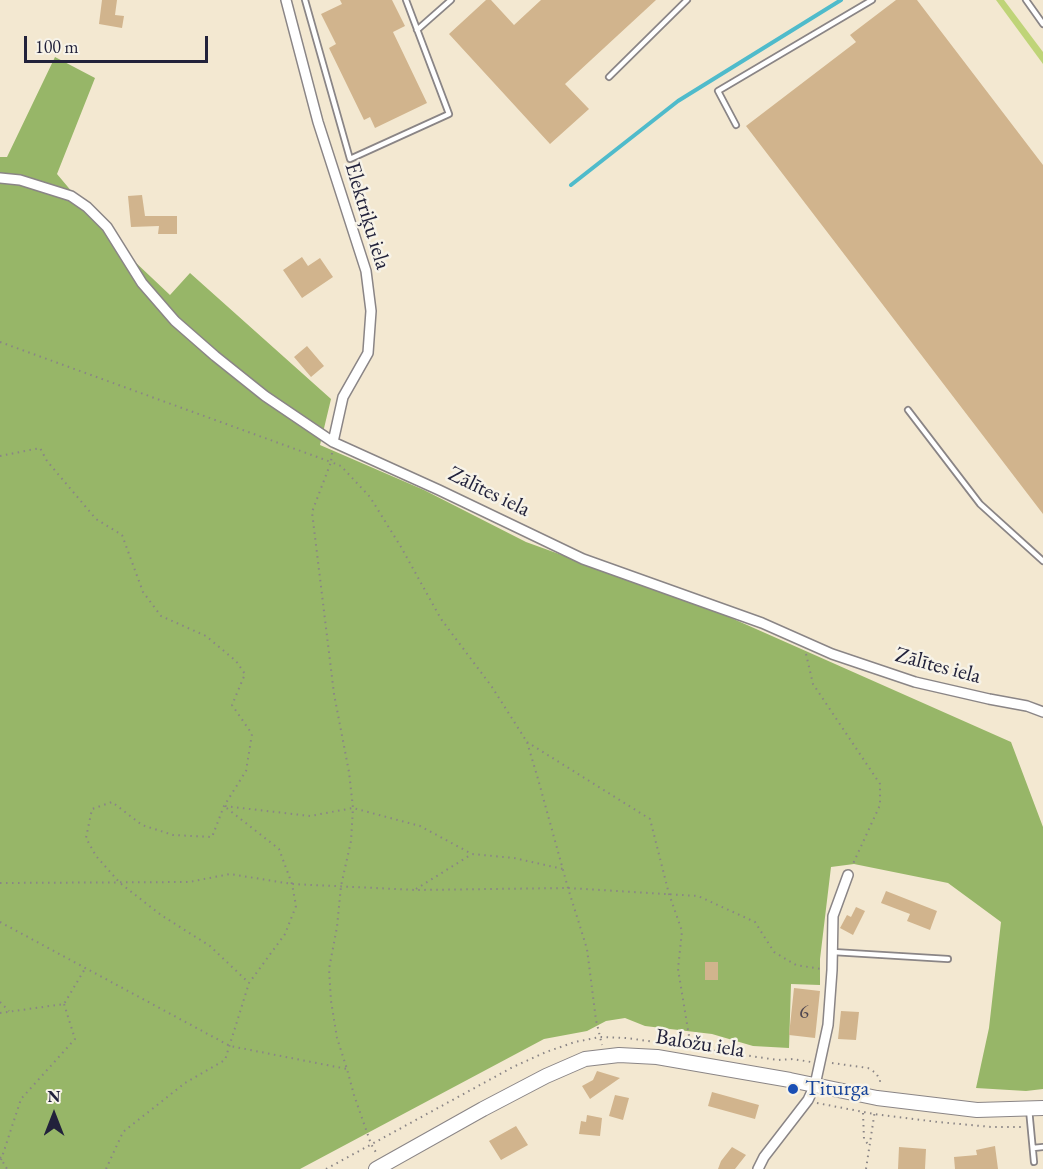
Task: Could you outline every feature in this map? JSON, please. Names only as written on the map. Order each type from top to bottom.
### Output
[{"type":"main road","name":"Baložu iela","points":[[379,1167],[546,1076],[585,1059],[618,1055],[657,1057],[877,1098],[977,1110],[1036,1109]]},
{"type":"street","name":"Elektriķu iela","points":[[286,0],[318,122],[366,271],[371,311],[368,353],[344,397],[333,442]]},
{"type":"street","name":"Zālītes iela","points":[[0,178],[20,180],[71,196],[87,207],[107,227],[142,282],[175,321],[265,396],[333,442],[584,559],[762,623],[832,654],[915,682],[1027,706],[1043,712]]},
{"type":"street","points":[[758,1169],[764,1157],[808,1100],[815,1085],[828,1025],[833,916],[848,875]]},
{"type":"lane","points":[[305,0],[350,159],[450,114],[405,0]]},
{"type":"lane","points":[[417,30],[451,0]]},
{"type":"lane","points":[[609,77],[687,0]]},
{"type":"lane","points":[[736,125],[718,91],[872,0]]},
{"type":"lane","points":[[1026,0],[1043,24]]},
{"type":"lane","points":[[908,410],[980,504],[1043,561]]},
{"type":"lane","points":[[833,952],[948,959]]},
{"type":"lane","points":[[1034,1162],[1031,1127],[1036,1109]]},
{"type":"lane","points":[[1033,1148],[1043,1147]]},
{"type":"path","points":[[0,342],[341,466],[370,496],[441,619],[492,687],[527,742],[587,949],[596,1020],[604,1057]]},
{"type":"path","points":[[333,442],[331,462],[312,512],[334,694],[349,772],[353,808],[351,841],[341,886],[337,927],[329,969],[331,1001],[337,1038],[379,1167]]},
{"type":"path","points":[[0,456],[40,448],[47,461],[96,519],[122,535],[143,592],[161,616],[206,636],[236,661],[245,674],[232,705],[252,734],[246,771],[224,806],[212,837],[173,835],[142,825],[112,802],[92,809],[86,838],[96,856],[120,883],[161,915],[210,946],[249,983]]},
{"type":"path","points":[[803,641],[813,684],[880,784],[880,805],[848,875]]},
{"type":"path","points":[[527,742],[650,819],[669,894],[682,931],[678,969],[689,1036]]},
{"type":"path","points":[[224,806],[310,816],[353,808],[420,826],[472,854],[514,858],[563,869]]},
{"type":"path","points":[[106,1169],[123,1132],[185,1083],[225,1060],[249,983],[285,934],[296,906],[292,884],[279,849],[224,806]]},
{"type":"path","points":[[416,890],[472,854]]},
{"type":"path","points":[[0,883],[189,882],[230,874],[292,884],[416,890],[568,888],[698,896],[755,922],[774,952],[796,965],[832,970]]},
{"type":"path","points":[[0,922],[230,1046],[347,1069]]},
{"type":"path","points":[[7,1169],[0,1159],[21,1099],[75,1039],[64,1004],[86,967]]},
{"type":"path","points":[[0,1002],[9,1011]]},
{"type":"path","points":[[0,1012],[64,1004]]},
{"type":"path","points":[[327,1169],[513,1067],[575,1042],[600,1037],[627,1038],[778,1060],[793,1059],[868,1068],[876,1073],[880,1080],[877,1098]]},
{"type":"path","points":[[808,1100],[821,1105],[874,1114],[992,1127],[1031,1127]]},
{"type":"path","points":[[862,1112],[864,1139],[870,1147]]},
{"type":"path","points":[[866,1169],[874,1114]]},
{"type":"green space","points":[[996,0],[1004,0],[1043,52],[1043,64]]},
{"type":"green space","points":[[55,57],[95,78],[57,174],[114,242],[170,295],[190,273],[331,399],[320,445],[424,490],[526,542],[711,609],[1011,742],[1043,827],[1043,1089],[1026,1091],[976,1088],[989,1028],[1001,922],[948,883],[854,864],[831,867],[820,959],[820,985],[791,984],[789,1048],[753,1046],[712,1034],[645,1026],[625,1018],[606,1021],[587,1031],[544,1039],[300,1169],[0,1169],[0,157],[7,157]]},
{"type":"building","points":[[102,0],[117,0],[115,15],[124,16],[122,28],[99,24]]},
{"type":"building","points":[[340,0],[392,0],[405,26],[393,32],[427,103],[375,128],[370,117],[364,120],[329,48],[336,44],[321,14],[342,4]]},
{"type":"building","points":[[486,0],[491,0],[514,25],[541,0],[656,0],[565,84],[589,109],[550,144],[449,34]]},
{"type":"building","points":[[896,0],[917,0],[1043,165],[1043,514],[746,126],[856,42],[850,35]]},
{"type":"building","points":[[142,195],[145,216],[177,216],[177,234],[158,234],[159,226],[131,227],[128,196]]},
{"type":"building","points":[[302,257],[308,266],[320,258],[333,277],[302,298],[283,270]]},
{"type":"building","points":[[307,346],[324,366],[311,377],[294,357]]},
{"type":"building","points":[[886,891],[937,911],[930,930],[907,921],[910,914],[881,903]]},
{"type":"building","points":[[856,907],[865,911],[853,935],[840,928],[847,915],[851,917]]},
{"type":"building","points":[[705,962],[718,962],[718,980],[705,980]]},
{"type":"building","points":[[794,988],[820,991],[815,1038],[789,1035]]},
{"type":"building","points":[[841,1011],[859,1012],[856,1040],[838,1039]]},
{"type":"building","points":[[597,1071],[620,1078],[590,1099],[582,1086],[593,1080]]},
{"type":"building","points":[[712,1092],[759,1105],[755,1119],[708,1106]]},
{"type":"building","points":[[615,1095],[629,1098],[623,1120],[609,1116]]},
{"type":"building","points":[[587,1115],[602,1118],[600,1136],[579,1134],[581,1121],[586,1122]]},
{"type":"building","points":[[516,1126],[528,1145],[501,1160],[489,1141]]},
{"type":"building","points":[[995,1146],[998,1169],[955,1169],[954,1157],[977,1155],[976,1150]]},
{"type":"building","points":[[732,1147],[746,1155],[735,1169],[718,1169],[721,1161]]},
{"type":"building","points":[[899,1147],[926,1149],[925,1169],[898,1169]]},
{"type":"waterway","points":[[571,185],[678,101],[841,0]]},
{"type":"place","name":"Titurga","points":[[793,1089]]}]
